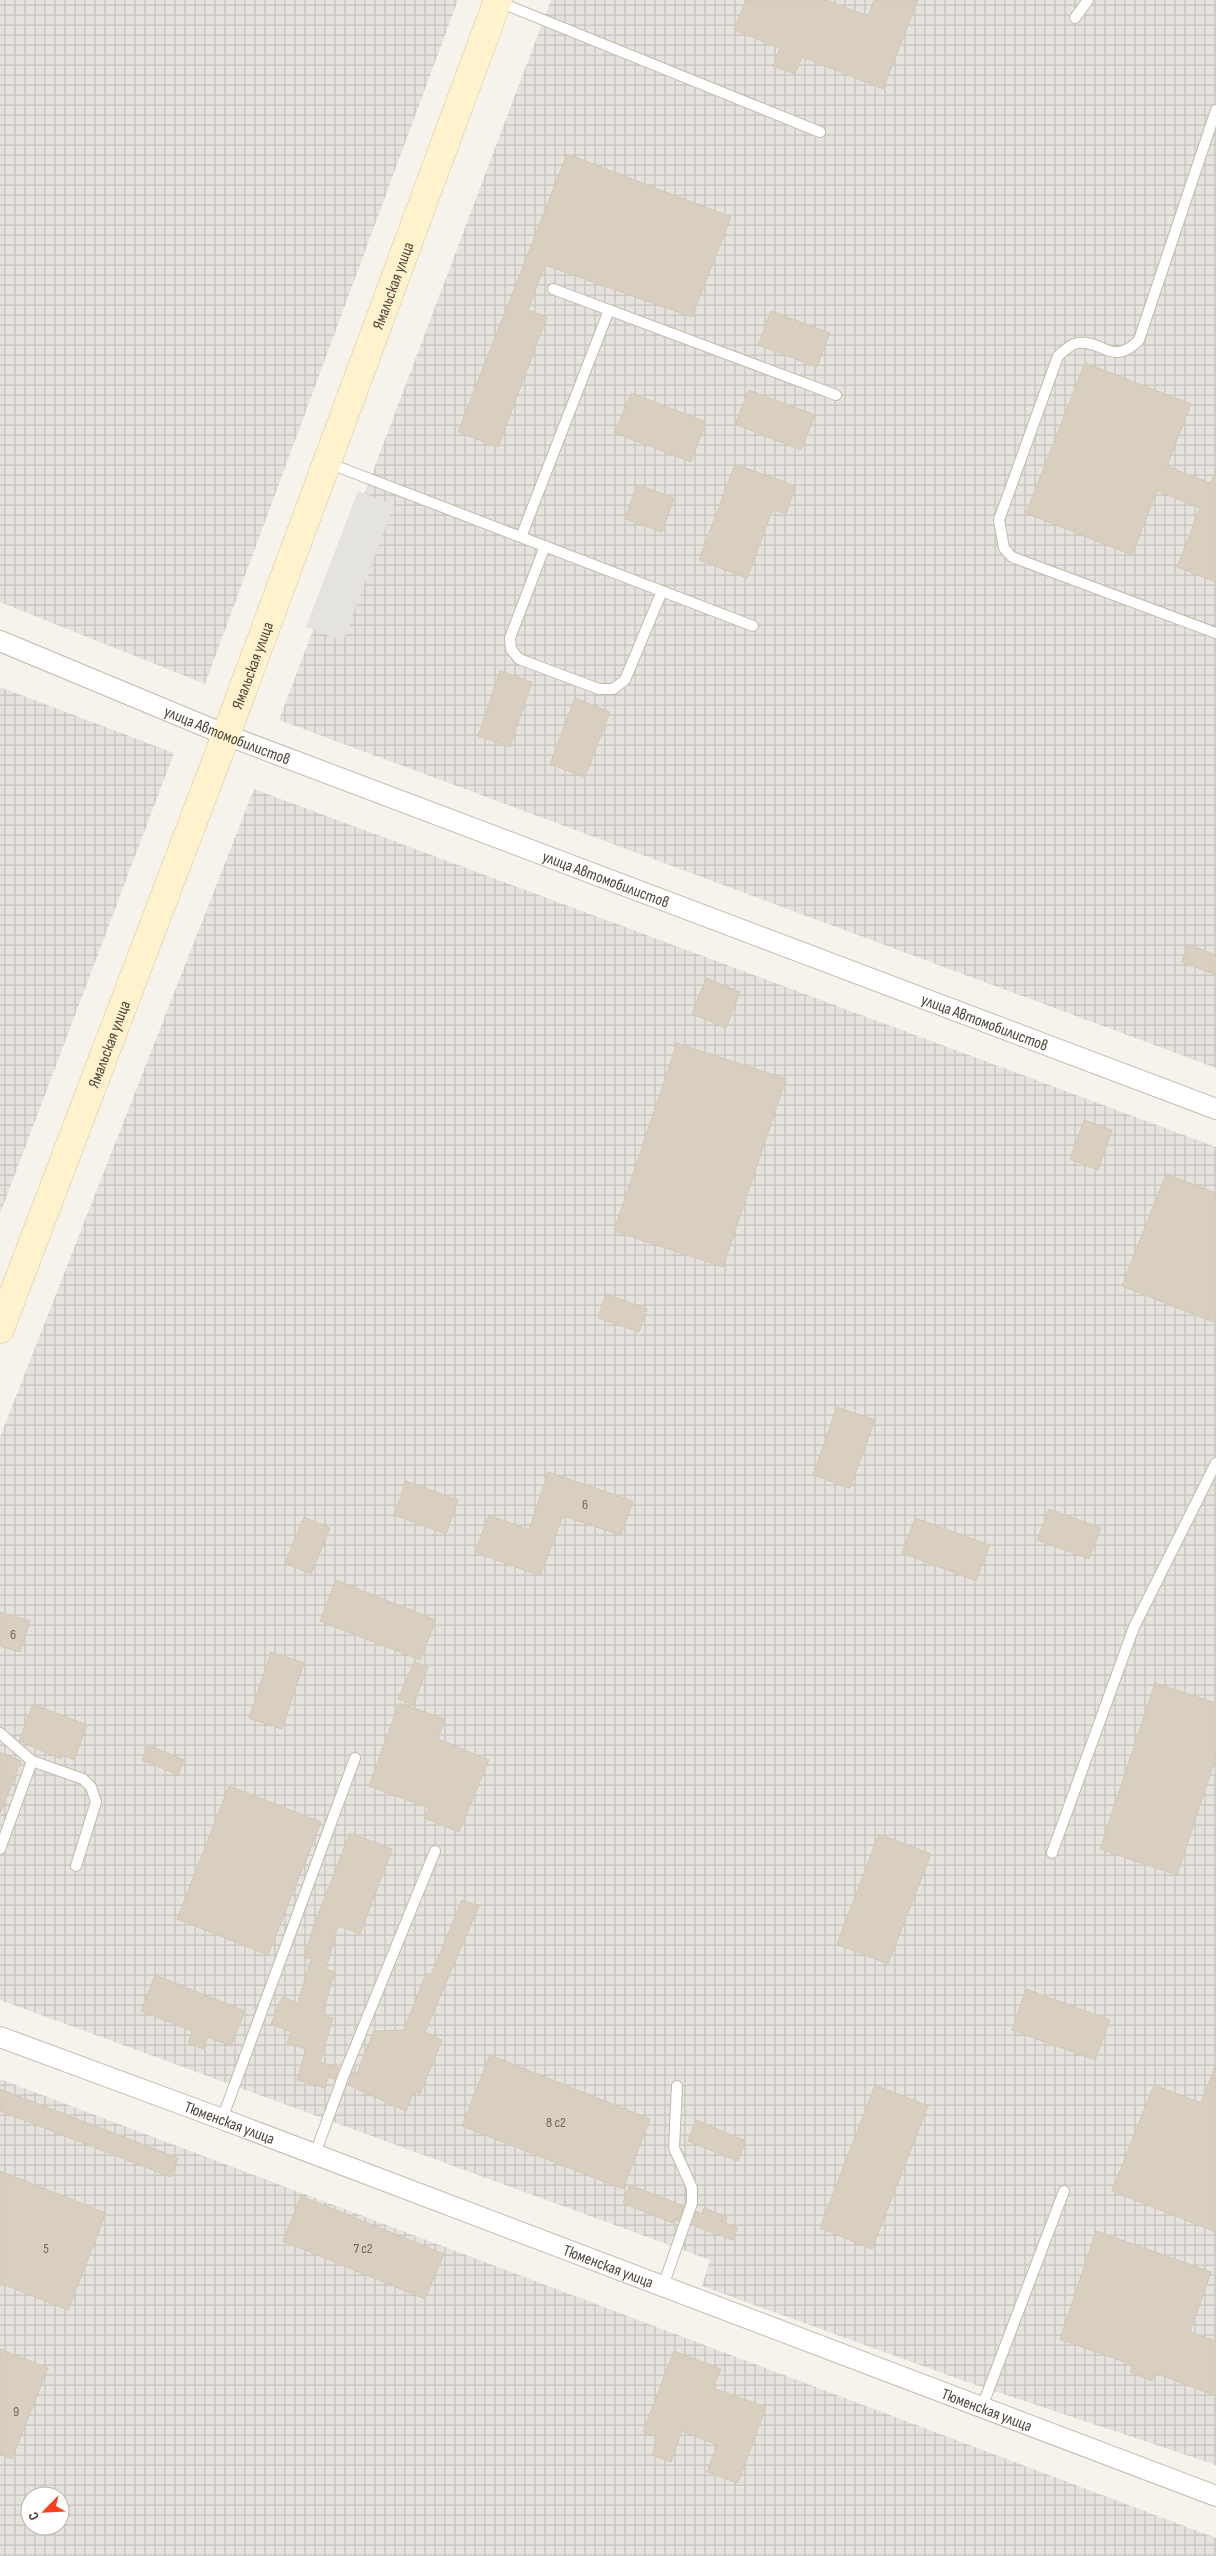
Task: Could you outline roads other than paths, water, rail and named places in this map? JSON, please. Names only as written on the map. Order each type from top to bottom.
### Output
[{"type":"street","name":"Ямальская улица","points":[[0,1329],[226,735],[498,1]]},
{"type":"street","name":"улица Автомобилистов","points":[[0,641],[226,735],[1216,1109]]},
{"type":"street","name":"Тюменская улица","points":[[0,2037],[315,2154],[1216,2496]]},
{"type":"lane","points":[[1075,18],[1088,0]]},
{"type":"lane","points":[[498,1],[820,132]]},
{"type":"lane","points":[[1216,110],[1139,340],[1129,350],[1116,353],[1078,343],[1069,346],[1058,356],[999,520],[1004,548],[1012,557],[1216,633]]},
{"type":"lane","points":[[554,290],[836,395]]},
{"type":"lane","points":[[520,537],[609,310]]},
{"type":"lane","points":[[327,463],[753,626]]},
{"type":"lane","points":[[545,546],[510,638],[511,649],[519,659],[598,689],[613,689],[625,680],[662,591]]},
{"type":"lane","points":[[1052,1853],[1134,1628],[1216,1463]]},
{"type":"lane","points":[[0,1733],[32,1760],[83,1779],[91,1787],[96,1796],[76,1866]]},
{"type":"lane","points":[[222,2119],[355,1758]]},
{"type":"lane","points":[[0,1849],[32,1760]]},
{"type":"lane","points":[[315,2154],[342,2077],[435,1851]]},
{"type":"lane","points":[[664,2286],[692,2203],[692,2188],[674,2148],[677,2086]]},
{"type":"lane","points":[[982,2407],[1064,2192]]}]
